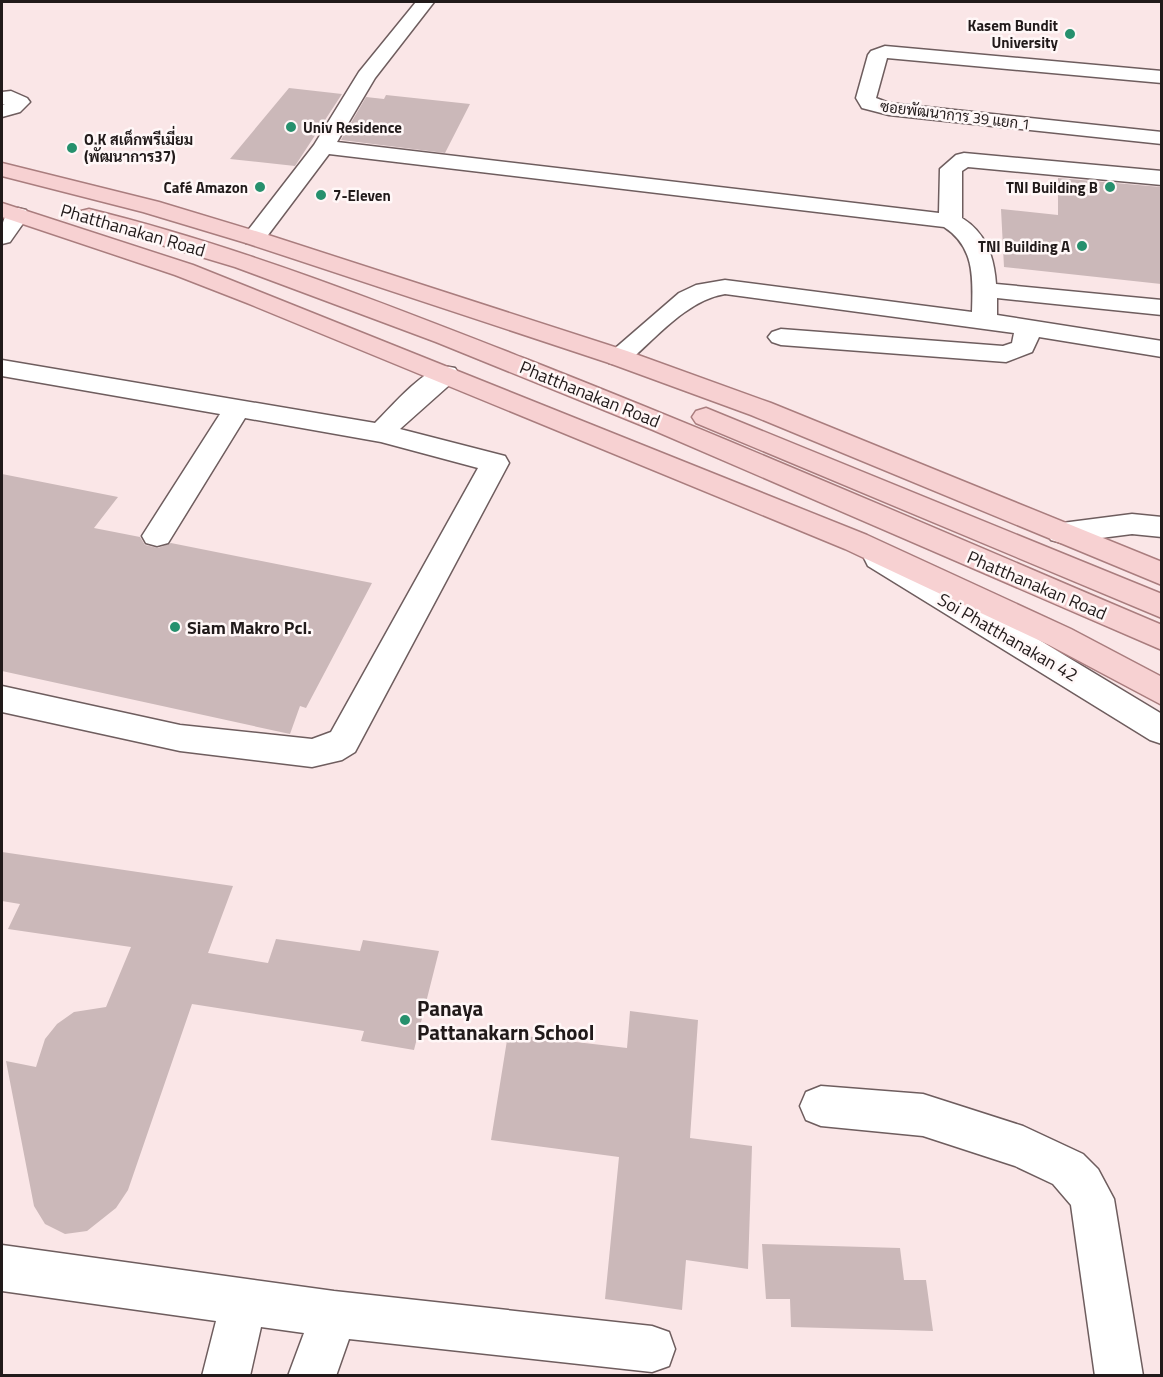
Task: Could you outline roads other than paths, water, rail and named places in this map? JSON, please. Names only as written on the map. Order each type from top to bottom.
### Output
[{"type":"main road","name":"Phatthanakan Road","points":[[2,170],[151,207],[254,238],[618,357],[761,409],[1161,574]]},
{"type":"main road","name":"Phatthanakan Road","points":[[7,207],[151,233],[301,282],[393,316],[657,421],[1161,638]]},
{"type":"main road","points":[[7,207],[184,270],[446,374],[856,542],[1060,637],[1161,693]]},
{"type":"main road","points":[[439,298],[535,346],[1161,607]]},
{"type":"street","points":[[387,18],[401,2]]},
{"type":"street","points":[[254,238],[323,147],[364,82],[425,2]]},
{"type":"street","name":"ซอยพัฒนาการ 39 แยก 1","points":[[1161,77],[885,52],[878,55],[866,98],[869,104],[889,109],[1161,138]]},
{"type":"street","points":[[339,77],[364,82]]},
{"type":"street","points":[[2,98],[11,97],[20,102],[13,108],[2,111]]},
{"type":"street","points":[[323,147],[950,221],[967,232],[977,249],[986,290],[984,321]]},
{"type":"street","points":[[950,221],[951,169],[964,160],[1161,178]]},
{"type":"street","points":[[2,237],[7,207]]},
{"type":"street","points":[[618,357],[688,298],[705,290],[725,287],[1029,327],[1161,349]]},
{"type":"street","points":[[986,290],[1161,309]]},
{"type":"street","points":[[781,337],[1006,354],[1023,347],[1029,327]]},
{"type":"street","points":[[2,369],[381,433],[495,463],[343,742],[330,750],[312,753],[180,738],[2,699]]},
{"type":"street","points":[[381,433],[407,406],[446,374]]},
{"type":"street","points":[[157,536],[237,409]]},
{"type":"street","points":[[1062,533],[1132,524],[1161,527]]},
{"type":"street","name":"Soi Phatthanakan 42","points":[[856,542],[939,597],[1119,702],[1161,731]]},
{"type":"street","points":[[821,1106],[923,1115],[1023,1147],[1068,1169],[1083,1184],[1092,1199],[1119,1376]]},
{"type":"street","points":[[2,1268],[333,1314],[652,1349]]},
{"type":"street","points":[[226,1376],[244,1302]]},
{"type":"street","points":[[312,1376],[333,1314]]},
{"type":"place","name":"Kasem Bundit University","points":[[1070,34]]},
{"type":"place","name":"Univ Residence","points":[[291,127]]},
{"type":"place","name":"O.K สเต็กพรีเมี่ยม (พัฒนาการ37)","points":[[72,148]]},
{"type":"place","name":"Café Amazon","points":[[260,187]]},
{"type":"place","name":"TNI Building B","points":[[1110,187]]},
{"type":"place","name":"7-Eleven","points":[[321,195]]},
{"type":"place","name":"TNI Building A","points":[[1082,246]]},
{"type":"place","name":"Siam Makro Pcl.","points":[[175,627]]},
{"type":"place","name":"Panaya Pattanakarn School","points":[[405,1020]]}]
